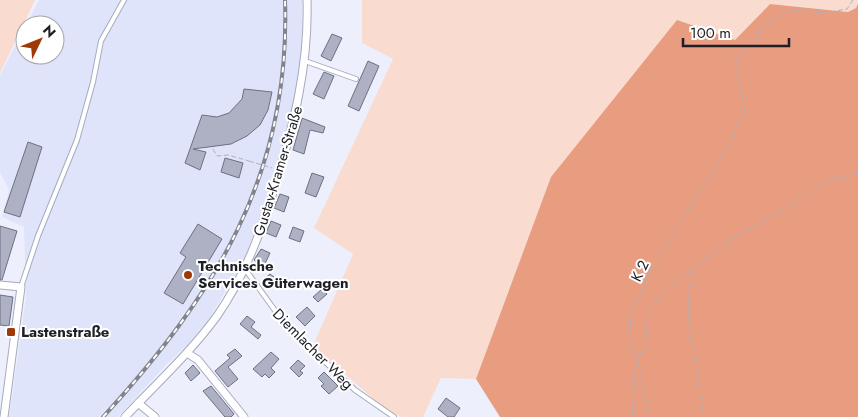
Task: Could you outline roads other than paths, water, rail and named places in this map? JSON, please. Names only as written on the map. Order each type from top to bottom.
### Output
[{"type":"street","name":"Gustav-Kramer-Straße","points":[[125,417],[187,353],[217,316],[245,269],[264,222],[292,133],[306,61],[306,0]]},
{"type":"street","points":[[0,285],[22,286],[4,417]]},
{"type":"street","points":[[187,353],[198,360],[244,417]]},
{"type":"street","points":[[138,403],[155,417]]},
{"type":"lane","points":[[22,286],[38,236],[77,140],[94,82],[102,42],[124,0]]},
{"type":"lane","points":[[306,61],[356,80]]},
{"type":"lane","name":"Diemlacher Weg","points":[[245,269],[284,323],[355,390],[394,417]]},
{"type":"railway","points":[[103,417],[144,371],[180,324],[212,277],[239,227],[260,176],[275,121],[284,63],[285,0]]},
{"type":"place","name":"Technische Services Güterwagen","points":[[188,275]]},
{"type":"place","name":"Lastenstraße","points":[[11,332]]}]
